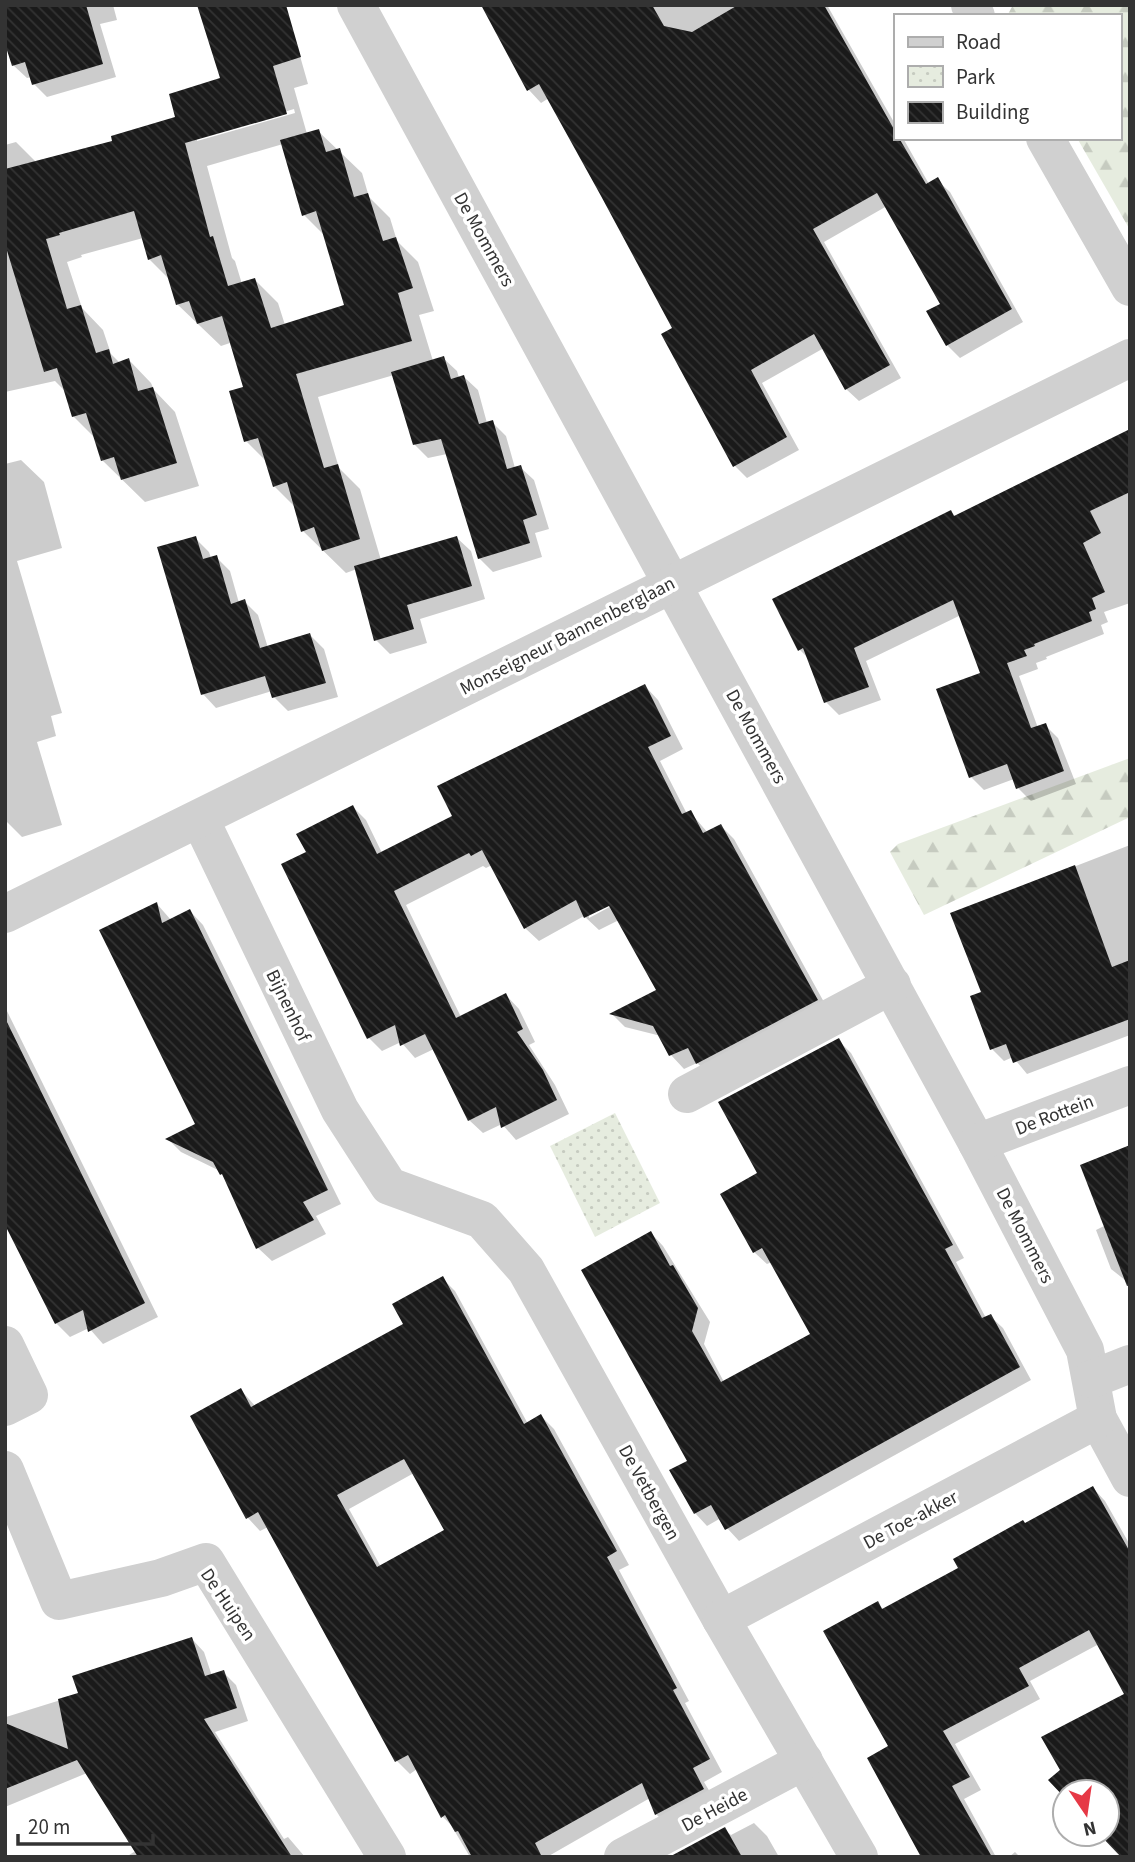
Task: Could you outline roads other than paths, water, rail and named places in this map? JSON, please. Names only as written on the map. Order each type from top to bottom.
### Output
[{"type":"street","name":"De Mommers","points":[[356,5],[977,1143],[1085,1350],[1098,1419],[1130,1478]]},
{"type":"street","points":[[1046,140],[1130,287]]},
{"type":"street","name":"Monseigneur Bannenberglaan","points":[[5,914],[1130,358]]},
{"type":"street","name":"Bijnenhof","points":[[200,819],[340,1110],[389,1186]]},
{"type":"street","points":[[687,1094],[892,985]]},
{"type":"street","name":"De Rottein","points":[[977,1143],[1130,1085]]},
{"type":"street","name":"De Vetbergen","points":[[389,1186],[482,1220],[526,1270],[721,1619],[859,1857]]},
{"type":"street","points":[[5,1345],[29,1395],[5,1407]]},
{"type":"street","points":[[1092,1379],[1130,1364]]},
{"type":"street","name":"De Toe-akker","points":[[721,1619],[1098,1419]]},
{"type":"street","name":"De Huipen","points":[[5,1470],[59,1601],[161,1578],[206,1562],[387,1857]]},
{"type":"street","name":"De Heide","points":[[623,1857],[804,1761]]}]
